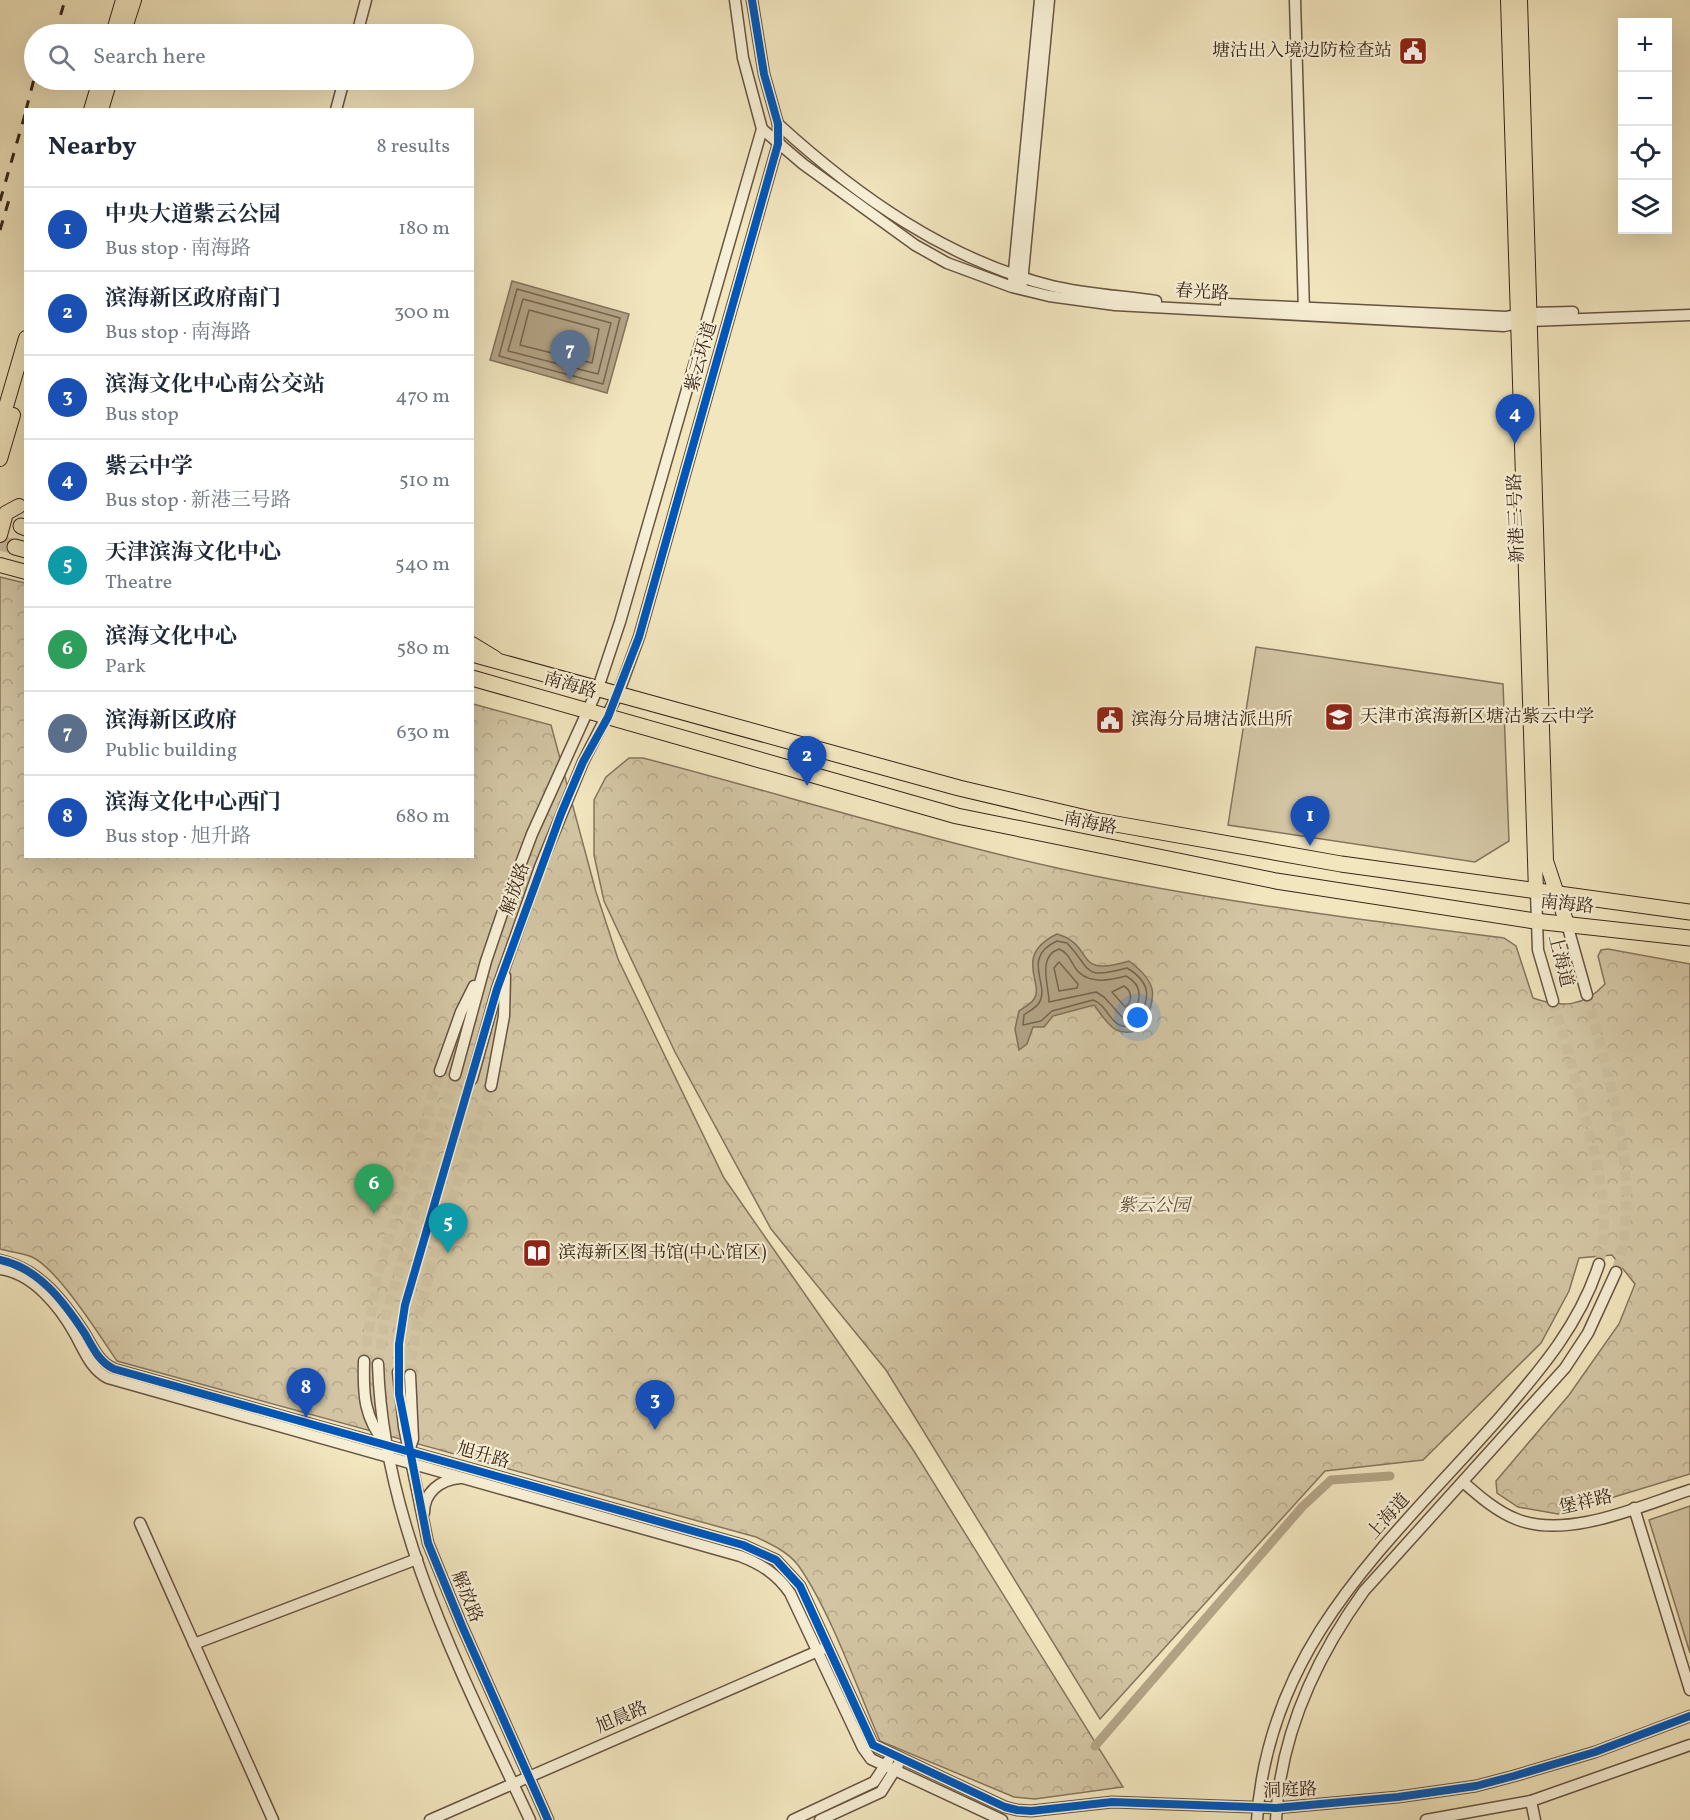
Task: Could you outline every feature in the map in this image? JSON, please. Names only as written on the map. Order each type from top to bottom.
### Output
[{"type":"highway","name":"南海路","points":[[474,655],[959,788],[1099,821],[1341,864],[1556,896],[1690,912]]},
{"type":"highway","name":"南海路","points":[[474,679],[957,816],[1276,881],[1535,921],[1690,938]]},
{"type":"main road","points":[[116,24],[123,0]]},
{"type":"main road","points":[[126,24],[134,0]]},
{"type":"main road","name":"新港三号路","points":[[1508,0],[1524,318],[1546,861],[1567,924]]},
{"type":"main road","name":"新港三号路","points":[[1520,0],[1536,892]]},
{"type":"main road","points":[[93,108],[97,90]]},
{"type":"main road","points":[[102,108],[107,90]]},
{"type":"main road","points":[[0,427],[24,345]]},
{"type":"main road","points":[[0,459],[24,378]]},
{"type":"main road","points":[[0,501],[22,507]]},
{"type":"main road","points":[[0,535],[6,513],[22,507]]},
{"type":"main road","points":[[0,565],[24,571]]},
{"type":"main road","points":[[474,645],[502,662]]},
{"type":"main road","points":[[474,686],[496,685]]},
{"type":"street","points":[[360,24],[366,0]]},
{"type":"street","points":[[735,0],[743,58],[762,129]]},
{"type":"street","name":"紫云环道","points":[[608,717],[618,694],[657,575],[778,144],[778,124],[764,74],[752,0]]},
{"type":"street","points":[[1018,276],[1040,0]]},
{"type":"street","points":[[1016,288],[1049,0]]},
{"type":"street","points":[[1294,0],[1304,311]]},
{"type":"street","points":[[337,108],[341,90]]},
{"type":"street","name":"春光路","points":[[778,124],[806,150],[916,231],[949,249],[1018,276],[1081,292],[1157,301],[1304,311]]},
{"type":"street","name":"春光路","points":[[762,129],[778,144],[915,245],[964,270],[1016,288],[1049,296],[1115,305],[1524,318],[1690,315]]},
{"type":"street","name":"紫云环道","points":[[598,688],[662,482],[762,129]]},
{"type":"street","name":"春光路","points":[[1524,318],[1690,309]]},
{"type":"street","name":"解放路","points":[[456,1075],[486,961],[532,834],[598,688]]},
{"type":"street","name":"解放路","points":[[472,1079],[506,964],[561,814],[583,762],[608,717]]},
{"type":"street","name":"上海道","points":[[1536,892],[1535,921],[1538,950],[1553,1001]]},
{"type":"street","name":"上海道","points":[[1567,924],[1587,995]]},
{"type":"street","points":[[440,1071],[461,1012],[486,961]]},
{"type":"street","points":[[491,1086],[504,1016],[506,964]]},
{"type":"street","name":"旭升路","points":[[0,1260],[25,1268],[44,1283],[75,1320],[102,1362],[114,1369],[759,1551],[776,1560],[800,1586],[863,1748],[871,1759],[890,1768]]},
{"type":"street","name":"上海道","points":[[1257,1820],[1275,1723],[1297,1668],[1321,1626],[1354,1580],[1450,1474],[1551,1356],[1585,1304],[1599,1264]]},
{"type":"street","name":"旭升路","points":[[0,1269],[22,1275],[39,1289],[63,1315],[92,1365],[103,1376],[749,1560],[771,1571],[785,1586],[823,1649],[871,1741],[895,1757]]},
{"type":"street","name":"上海道","points":[[1276,1814],[1296,1716],[1311,1677],[1337,1629],[1364,1591],[1536,1402],[1575,1353],[1602,1307],[1616,1272]]},
{"type":"street","points":[[364,1361],[368,1417],[373,1428],[387,1446]]},
{"type":"street","name":"解放路","points":[[378,1364],[387,1446],[403,1517],[442,1624],[530,1820]]},
{"type":"street","name":"解放路","points":[[398,1372],[410,1463],[428,1543],[548,1820]]},
{"type":"street","points":[[409,1451],[413,1439],[410,1375]]},
{"type":"street","points":[[424,1525],[424,1506],[431,1491],[446,1481],[467,1478]]},
{"type":"street","name":"堡祥路","points":[[1463,1482],[1514,1519],[1541,1527],[1560,1527],[1634,1508],[1690,1490]]},
{"type":"street","points":[[1634,1508],[1690,1690]]},
{"type":"street","points":[[140,1523],[273,1820]]},
{"type":"street","points":[[194,1644],[417,1559]]},
{"type":"street","name":"旭晨路","points":[[430,1820],[823,1649]]},
{"type":"street","name":"洞庭路","points":[[895,1757],[1005,1807],[1017,1810],[1031,1811],[1112,1802],[1258,1808],[1276,1814],[1476,1786],[1558,1764],[1690,1716]]},
{"type":"street","points":[[1426,1820],[1531,1801],[1690,1745]]},
{"type":"street","points":[[820,1820],[881,1792],[895,1757]]},
{"type":"street","points":[[793,1820],[868,1786],[890,1768]]},
{"type":"street","points":[[890,1768],[1002,1820]]},
{"type":"street","points":[[1531,1801],[1535,1820]]},
{"type":"green space","points":[[0,577],[24,583],[24,858],[474,858],[474,704],[551,725],[596,892],[618,959],[724,1178],[912,1448],[1123,1787],[1035,1799],[1014,1797],[880,1741],[843,1651],[810,1584],[798,1565],[789,1556],[756,1537],[117,1361],[78,1304],[54,1275],[32,1257],[0,1249]]},
{"type":"green space","points":[[1256,647],[1503,684],[1509,841],[1475,862],[1228,825]]},
{"type":"green space","name":"紫云公园","points":[[629,758],[643,758],[931,837],[1105,878],[1254,904],[1504,938],[1516,946],[1533,998],[1553,1003],[1580,1001],[1597,992],[1605,984],[1598,956],[1601,950],[1608,949],[1690,964],[1690,1474],[1558,1514],[1518,1507],[1497,1493],[1496,1481],[1569,1395],[1619,1324],[1635,1284],[1612,1255],[1579,1258],[1569,1291],[1541,1343],[1423,1460],[1325,1471],[1100,1719],[886,1370],[771,1229],[675,1052],[604,901],[594,855],[594,800],[606,777]]},
{"type":"green space","points":[[1690,1506],[1690,1653],[1649,1520]]},
{"type":"water","points":[[512,281],[629,314],[607,393],[490,360]]},
{"type":"water","points":[[1057,934],[1077,945],[1091,963],[1099,966],[1129,961],[1139,969],[1146,977],[1152,991],[1150,1008],[1142,1029],[1133,1032],[1119,1031],[1109,1024],[1094,1005],[1053,1016],[1044,1027],[1033,1027],[1027,1044],[1019,1050],[1015,1029],[1019,1011],[1033,1001],[1036,993],[1033,960],[1036,951],[1044,942]]},
{"type":"waterway","points":[[1095,1746],[1302,1507],[1331,1480],[1390,1476]]},
{"type":"tunnel","points":[[0,543],[15,547]]},
{"type":"tunnel","points":[[1587,995],[1613,1097],[1625,1169],[1624,1239],[1616,1272]]},
{"type":"tunnel","points":[[1553,1001],[1599,1174],[1604,1209],[1599,1264]]},
{"type":"tunnel","points":[[364,1361],[377,1277],[440,1071]]},
{"type":"tunnel","points":[[378,1364],[386,1315],[455,1075]]},
{"type":"tunnel","points":[[398,1372],[405,1305],[472,1079]]},
{"type":"tunnel","points":[[410,1375],[422,1302],[431,1266],[491,1086]]},
{"type":"railway","points":[[58,24],[65,0]]},
{"type":"railway","points":[[27,108],[31,90]]},
{"type":"railway","points":[[0,201],[24,118]]},
{"type":"railway","points":[[0,230],[11,193]]},
{"type":"cycle path","points":[[548,1820],[428,1543],[399,1394],[399,1344],[405,1305],[497,989],[561,814],[583,762],[608,717],[639,637],[778,144],[778,124],[764,74],[752,0]]},
{"type":"cycle path","points":[[0,1260],[27,1270],[49,1288],[68,1310],[100,1359],[114,1369],[743,1545],[776,1560],[800,1586],[873,1745],[1005,1807],[1031,1811],[1112,1802],[1276,1808],[1398,1797],[1476,1786],[1514,1776],[1595,1752],[1690,1716]]},
{"type":"place","name":"塘沽出入境边防检查站","points":[[1413,51]]},
{"type":"place","name":"滨海新区政府","points":[[570,380]]},
{"type":"place","name":"紫云中学","points":[[1515,444]]},
{"type":"place","name":"天津市滨海新区塘沽紫云中学","points":[[1339,717]]},
{"type":"place","name":"滨海分局塘沽派出所","points":[[1110,720]]},
{"type":"place","name":"滨海新区政府南门","points":[[807,786]]},
{"type":"place","name":"中央大道紫云公园","points":[[1310,846]]},
{"type":"place","name":"滨海文化中心","points":[[374,1214]]},
{"type":"place","name":"天津滨海文化中心","points":[[448,1253]]},
{"type":"place","name":"滨海新区图书馆(中心馆区)","points":[[537,1253]]},
{"type":"place","name":"滨海文化中心西门","points":[[306,1418]]},
{"type":"place","name":"滨海文化中心南公交站","points":[[655,1430]]}]
